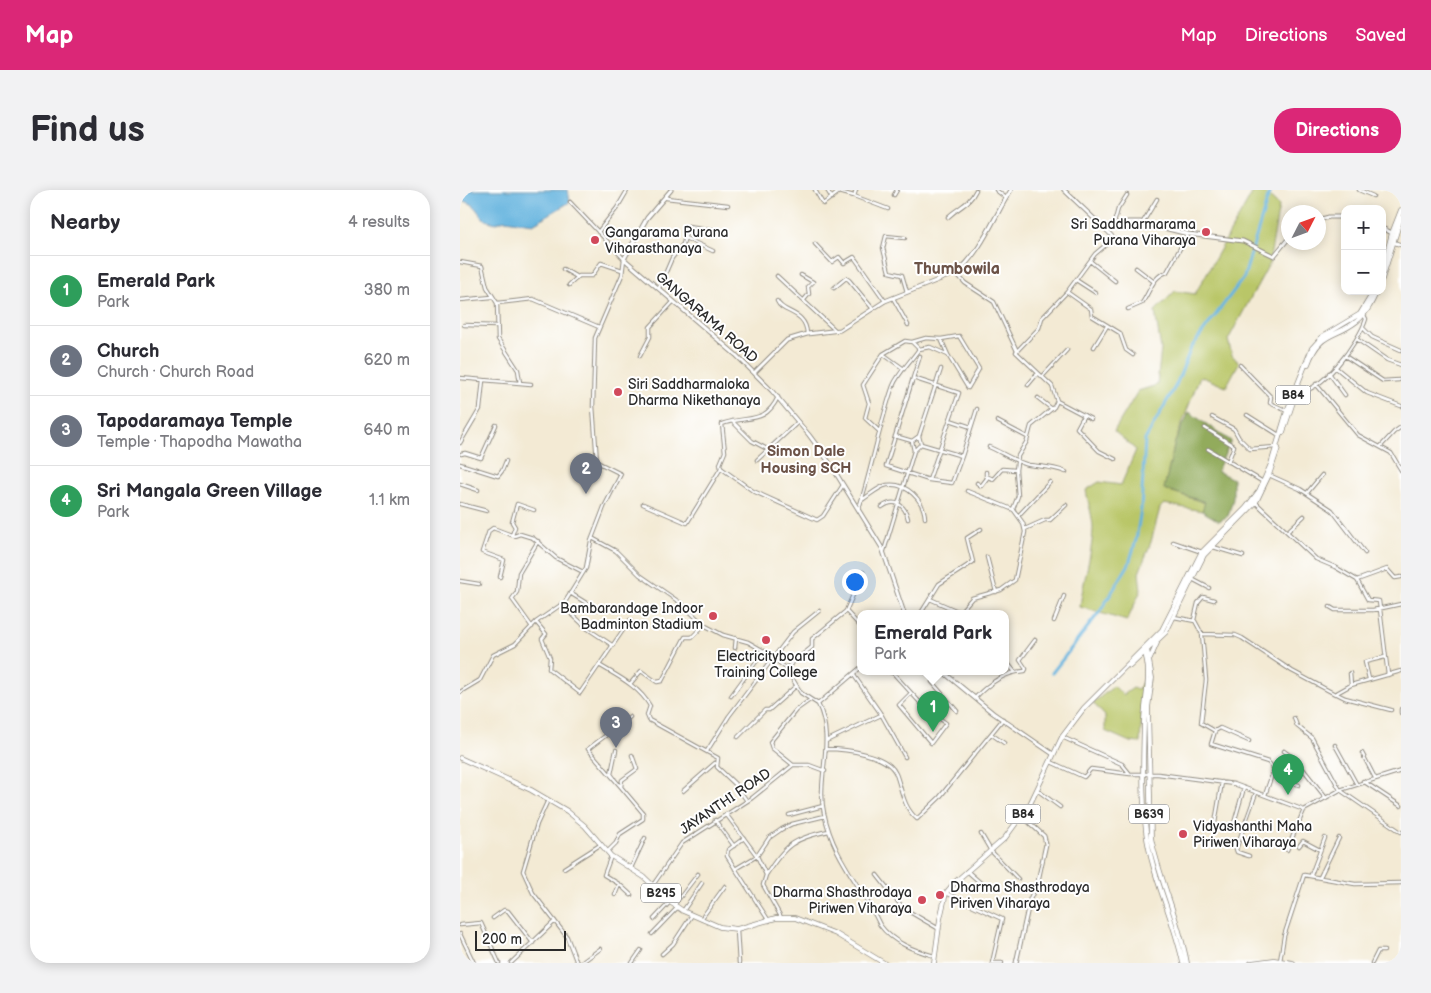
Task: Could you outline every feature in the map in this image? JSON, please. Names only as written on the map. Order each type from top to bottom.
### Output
[{"type":"main road","points":[[1386,264],[1401,210]]},
{"type":"main road","points":[[1394,234],[1401,218]]},
{"type":"main road","points":[[1386,259],[1392,241]]},
{"type":"main road","name":"B84","points":[[946,894],[1005,838],[1022,816],[1037,790],[1052,754],[1084,708],[1145,650],[1158,641],[1173,617],[1204,555],[1254,501],[1269,475],[1296,392],[1311,356],[1321,341],[1351,325],[1363,313],[1373,295]]},
{"type":"main road","name":"B84","points":[[1124,670],[1136,661],[1173,617],[1202,552],[1254,501],[1276,447],[1286,411],[1296,392]]},
{"type":"main road","points":[[1150,659],[1158,641]]},
{"type":"main road","name":"B639","points":[[1145,650],[1150,659],[1146,774],[1151,838],[1155,857],[1178,923],[1187,963]]},
{"type":"main road","name":"B639","points":[[1145,650],[1147,666],[1144,725],[1148,844],[1174,924],[1183,963]]},
{"type":"main road","points":[[1136,661],[1143,662],[1147,666]]},
{"type":"main road","name":"B295","points":[[460,758],[548,799],[578,820],[611,856],[653,885],[674,905],[692,915],[725,928],[737,929],[781,917],[795,918],[826,929],[884,963]]},
{"type":"main road","points":[[935,960],[946,894]]},
{"type":"main road","points":[[1251,963],[1261,960],[1293,963]]},
{"type":"street","points":[[460,692],[480,680],[493,655],[515,644],[536,622],[562,604],[589,563],[592,538],[604,507],[621,474],[597,462],[593,406],[594,346],[599,327],[622,270],[624,259],[647,218],[666,198],[670,190]]},
{"type":"street","points":[[815,190],[824,204],[840,192],[888,209]]},
{"type":"street","points":[[828,190],[832,198]]},
{"type":"street","points":[[854,196],[856,190]]},
{"type":"street","points":[[894,196],[897,190]]},
{"type":"street","points":[[948,217],[958,208],[970,202],[976,190]]},
{"type":"street","points":[[996,190],[1006,198]]},
{"type":"street","points":[[755,372],[782,344],[807,334],[836,331],[885,301],[956,273],[984,236],[1010,190]]},
{"type":"street","points":[[1017,351],[1039,328],[1042,318],[1067,292],[1095,254],[1114,238],[1064,190]]},
{"type":"street","points":[[1359,190],[1374,196]]},
{"type":"street","points":[[1393,190],[1401,195]]},
{"type":"street","points":[[598,232],[617,208],[627,191]]},
{"type":"street","points":[[1113,227],[1118,209],[1127,195]]},
{"type":"street","points":[[666,198],[728,205]]},
{"type":"street","points":[[1143,222],[1157,199]]},
{"type":"street","name":"GANGARAMA ROAD","points":[[570,202],[624,259],[672,302],[695,318],[755,372],[778,397],[829,462],[859,508],[884,551],[903,610]]},
{"type":"street","points":[[1326,218],[1341,217]]},
{"type":"street","points":[[1105,229],[1128,222],[1143,222],[1188,234],[1243,241],[1274,256],[1281,248]]},
{"type":"street","points":[[658,290],[672,258],[681,247],[688,226],[692,225],[716,230]]},
{"type":"street","points":[[1386,230],[1394,234]]},
{"type":"street","points":[[1128,309],[1142,303],[1153,281],[1161,273],[1167,272],[1188,234]]},
{"type":"street","points":[[905,238],[886,236],[883,248],[889,272],[902,276],[907,293]]},
{"type":"street","points":[[685,238],[713,251]]},
{"type":"street","points":[[1392,241],[1401,245]]},
{"type":"street","points":[[815,244],[832,262],[839,257],[844,263],[854,257],[885,301]]},
{"type":"street","points":[[460,262],[482,266],[492,297],[497,303],[498,339],[518,370],[520,382]]},
{"type":"street","points":[[1090,262],[1115,281]]},
{"type":"street","points":[[569,285],[577,277],[584,274],[592,276],[603,263],[622,270]]},
{"type":"street","points":[[1136,268],[1153,281]]},
{"type":"street","points":[[563,269],[577,277]]},
{"type":"street","points":[[956,273],[965,283],[994,302],[1018,355],[1054,389],[1057,401],[1052,409],[1031,426],[1017,460],[1018,496],[1014,510]]},
{"type":"street","points":[[801,275],[813,282],[808,287],[809,294],[804,300]]},
{"type":"street","points":[[777,276],[836,331]]},
{"type":"street","points":[[834,288],[846,278],[873,309]]},
{"type":"street","points":[[1076,280],[1096,293]]},
{"type":"street","points":[[1067,292],[1091,309],[1092,316],[1120,333],[1126,350],[1133,355]]},
{"type":"street","points":[[460,300],[492,297]]},
{"type":"street","points":[[893,298],[908,325]]},
{"type":"street","points":[[497,303],[533,299],[599,327]]},
{"type":"street","points":[[777,300],[779,305],[801,318],[806,325],[807,334]]},
{"type":"street","points":[[640,356],[650,337],[650,327],[672,302]]},
{"type":"street","points":[[1296,392],[1303,392],[1316,384],[1329,374],[1345,356],[1358,340],[1366,319],[1363,313]]},
{"type":"street","points":[[464,325],[498,326]]},
{"type":"street","points":[[1094,347],[1107,326]]},
{"type":"street","points":[[1363,328],[1372,337],[1401,350]]},
{"type":"street","points":[[879,432],[865,418],[869,403],[863,385],[884,354],[905,341],[912,342],[926,338],[941,339],[959,336],[979,370],[968,388],[941,339]]},
{"type":"street","points":[[1358,340],[1387,360],[1401,365]]},
{"type":"street","points":[[912,342],[919,349]]},
{"type":"street","points":[[859,508],[870,474],[879,432],[894,385],[919,349],[930,347],[948,354]]},
{"type":"street","points":[[1042,377],[1066,350]]},
{"type":"street","points":[[884,354],[904,369]]},
{"type":"street","points":[[920,356],[886,466],[929,480],[952,483],[977,409]]},
{"type":"street","points":[[1345,356],[1384,380],[1399,380]]},
{"type":"street","points":[[1240,365],[1271,397],[1270,403],[1286,411]]},
{"type":"street","points":[[1335,367],[1367,394],[1401,406]]},
{"type":"street","points":[[921,444],[919,436],[941,369]]},
{"type":"street","points":[[1028,385],[1038,373]]},
{"type":"street","points":[[1329,374],[1345,395]]},
{"type":"street","points":[[460,378],[531,384]]},
{"type":"street","points":[[913,378],[959,392],[941,450],[929,480]]},
{"type":"street","points":[[460,443],[480,409],[483,380]]},
{"type":"street","points":[[1316,384],[1358,435],[1391,453],[1401,470]]},
{"type":"street","points":[[643,504],[687,523],[721,468],[720,464],[725,452],[721,426],[732,421],[760,417],[768,413],[778,397]]},
{"type":"street","points":[[1038,398],[1052,409]]},
{"type":"street","points":[[1057,401],[1091,419]]},
{"type":"street","points":[[1084,415],[1077,428],[1099,451],[1115,459]]},
{"type":"street","points":[[1247,415],[1279,435]]},
{"type":"street","points":[[1212,417],[1234,429],[1239,438],[1250,448],[1276,447]]},
{"type":"street","points":[[950,420],[971,427]]},
{"type":"street","points":[[732,421],[752,442],[768,450]]},
{"type":"street","points":[[997,421],[1027,437]]},
{"type":"street","points":[[757,460],[798,422]]},
{"type":"street","points":[[460,455],[465,452],[481,458],[496,425]]},
{"type":"street","points":[[1381,446],[1401,427]]},
{"type":"street","points":[[1205,428],[1234,446],[1228,462]]},
{"type":"street","points":[[895,436],[912,441]]},
{"type":"street","points":[[912,441],[919,436]]},
{"type":"street","points":[[912,441],[914,451]]},
{"type":"street","points":[[921,444],[962,456]]},
{"type":"street","points":[[884,551],[897,502],[914,451],[921,444]]},
{"type":"street","points":[[989,447],[1028,464],[1038,467],[1046,465],[1066,472]]},
{"type":"street","points":[[1208,449],[1263,482]]},
{"type":"street","points":[[460,464],[498,476],[506,461]]},
{"type":"street","points":[[721,468],[753,491],[817,520],[823,516],[843,484]]},
{"type":"street","points":[[988,477],[995,477],[1002,470],[1016,470]]},
{"type":"street","points":[[986,472],[988,477]]},
{"type":"street","points":[[1269,475],[1307,493],[1332,510],[1366,552]]},
{"type":"street","points":[[1307,493],[1322,475]]},
{"type":"street","points":[[977,483],[981,486],[988,477]]},
{"type":"street","points":[[1018,516],[1050,482]]},
{"type":"street","points":[[460,484],[478,490]]},
{"type":"street","points":[[861,501],[887,485],[902,487],[917,497],[924,511],[925,518]]},
{"type":"street","points":[[963,610],[972,598],[1006,588],[1015,580],[1025,528],[1014,510],[967,491]]},
{"type":"street","points":[[1254,501],[1316,559],[1335,566],[1357,580],[1365,597],[1368,600],[1378,601],[1381,608],[1388,675]]},
{"type":"street","points":[[882,507],[892,502],[897,502],[905,510],[908,519]]},
{"type":"street","points":[[460,504],[487,511]]},
{"type":"street","points":[[512,535],[515,526],[512,522],[517,504],[534,510]]},
{"type":"street","points":[[1025,528],[1045,520],[1050,520],[1066,505]]},
{"type":"street","points":[[1288,531],[1304,516]]},
{"type":"street","points":[[500,577],[504,560],[483,553],[485,541],[491,529],[512,535],[521,534],[538,540],[556,558],[584,572]]},
{"type":"street","points":[[923,610],[939,584],[973,562],[967,538],[981,529]]},
{"type":"street","points":[[592,538],[616,551],[640,575],[682,604],[704,625],[723,635],[736,638],[764,651],[786,668],[796,686],[810,700],[818,704],[823,718],[826,741],[823,806],[838,856],[884,930],[904,945],[935,960]]},
{"type":"street","points":[[532,627],[512,599],[517,592],[519,572],[538,540]]},
{"type":"street","points":[[1173,542],[1202,552]]},
{"type":"street","points":[[1211,547],[1243,556]]},
{"type":"street","points":[[987,557],[996,592]]},
{"type":"street","points":[[1357,580],[1387,569],[1395,578],[1401,577]]},
{"type":"street","points":[[786,668],[812,647],[812,639],[846,611],[863,572]]},
{"type":"street","points":[[1192,579],[1209,588]]},
{"type":"street","points":[[460,581],[479,584]]},
{"type":"street","points":[[570,593],[596,609]]},
{"type":"street","points":[[1054,621],[1064,596]]},
{"type":"street","points":[[1214,600],[1203,597],[1198,603],[1194,620],[1202,634],[1206,680],[1201,720],[1204,726],[1215,730],[1220,728],[1229,730],[1249,741]]},
{"type":"street","points":[[930,599],[954,610]]},
{"type":"street","points":[[562,604],[588,629],[612,645]]},
{"type":"street","points":[[1330,607],[1335,610],[1374,610],[1401,604]]},
{"type":"street","points":[[707,751],[729,716],[793,632],[819,611]]},
{"type":"street","points":[[846,611],[857,623]]},
{"type":"street","points":[[1173,617],[1194,620]]},
{"type":"street","points":[[536,622],[546,634],[542,639],[550,658],[550,669],[580,693],[630,620]]},
{"type":"street","points":[[630,684],[641,671],[657,682],[662,681],[685,637],[692,637],[704,625]]},
{"type":"street","points":[[1202,634],[1235,635],[1292,671],[1345,698],[1390,710]]},
{"type":"street","points":[[736,638],[736,648]]},
{"type":"street","points":[[1009,674],[1014,671],[1026,670],[1020,660],[1035,640]]},
{"type":"street","points":[[731,696],[764,651]]},
{"type":"street","points":[[1369,679],[1365,662],[1386,657]]},
{"type":"street","points":[[1009,664],[1014,671]]},
{"type":"street","points":[[599,665],[630,684],[648,703],[647,717],[649,720],[718,758],[717,767],[735,784],[747,801]]},
{"type":"street","points":[[818,704],[857,671]]},
{"type":"street","points":[[1337,694],[1351,685],[1401,672]]},
{"type":"street","points":[[1350,673],[1351,685]]},
{"type":"street","points":[[853,674],[881,714],[905,757]]},
{"type":"street","points":[[895,675],[910,694],[926,709],[946,723],[931,743],[898,705],[910,694]]},
{"type":"street","points":[[938,675],[932,682],[957,711]]},
{"type":"street","points":[[947,675],[1002,720],[1052,754]]},
{"type":"street","points":[[975,698],[986,686],[1007,675]]},
{"type":"street","points":[[738,738],[765,710],[768,710],[796,686]]},
{"type":"street","points":[[810,700],[796,710],[770,742],[772,748],[793,764],[808,765],[825,771]]},
{"type":"street","points":[[826,741],[881,714]]},
{"type":"street","points":[[607,852],[616,843],[620,834],[643,819],[643,813],[588,749],[630,717]]},
{"type":"street","points":[[1294,718],[1297,726],[1312,738],[1340,790],[1401,832]]},
{"type":"street","points":[[826,749],[841,749],[886,761],[895,771],[905,804],[917,819],[939,798],[1002,720]]},
{"type":"street","points":[[1215,730],[1211,744],[1268,762],[1274,769],[1265,795]]},
{"type":"street","points":[[991,734],[1004,743]]},
{"type":"street","points":[[1062,738],[1122,764],[1130,774]]},
{"type":"street","points":[[1335,746],[1356,783]]},
{"type":"street","points":[[616,750],[611,774],[621,787]]},
{"type":"street","points":[[1284,751],[1296,760],[1326,798]]},
{"type":"street","points":[[1362,753],[1375,778]]},
{"type":"street","points":[[621,787],[622,780],[637,769],[632,755]]},
{"type":"street","points":[[1050,761],[1084,777],[1092,769],[1222,782],[1245,788],[1286,805],[1304,810],[1356,783],[1401,771]]},
{"type":"street","points":[[683,790],[717,762]]},
{"type":"street","name":"JAYANTHI ROAD","points":[[653,885],[682,843],[747,801],[793,764]]},
{"type":"street","points":[[1272,775],[1298,785]]},
{"type":"street","points":[[1363,781],[1401,806]]},
{"type":"street","points":[[1215,823],[1222,782]]},
{"type":"street","points":[[1234,822],[1245,788]]},
{"type":"street","points":[[1037,790],[1060,807]]},
{"type":"street","points":[[1249,856],[1237,852],[1236,849],[1256,793]]},
{"type":"street","points":[[548,799],[537,824],[523,871],[533,893],[567,937],[577,963]]},
{"type":"street","points":[[789,815],[823,806]]},
{"type":"street","points":[[1287,850],[1304,810]]},
{"type":"street","points":[[726,814],[757,856],[766,875]]},
{"type":"street","points":[[735,869],[757,856],[770,838],[782,829],[792,824],[825,816]]},
{"type":"street","points":[[1016,963],[1030,898],[1038,881],[1046,844],[1044,836],[1022,816]]},
{"type":"street","points":[[715,820],[734,846]]},
{"type":"street","points":[[781,917],[763,885],[766,875],[780,852],[788,846],[829,831]]},
{"type":"street","points":[[981,834],[991,851],[1018,879]]},
{"type":"street","points":[[631,869],[645,838]]},
{"type":"street","points":[[744,838],[728,850],[727,856],[768,921]]},
{"type":"street","points":[[1311,875],[1325,838]]},
{"type":"street","points":[[1320,877],[1339,838]]},
{"type":"street","points":[[1298,846],[1302,841],[1320,850]]},
{"type":"street","points":[[564,868],[601,845]]},
{"type":"street","points":[[611,856],[604,875],[620,884],[631,895]]},
{"type":"street","points":[[967,872],[983,885]]},
{"type":"street","points":[[652,934],[698,874]]},
{"type":"street","points":[[877,875],[903,908],[939,929]]},
{"type":"street","points":[[1280,961],[1284,936],[1304,875],[1354,884],[1401,883]]},
{"type":"street","points":[[684,911],[702,883]]},
{"type":"street","points":[[615,895],[620,884]]},
{"type":"street","points":[[701,919],[725,886]]},
{"type":"street","points":[[946,894],[1002,919],[992,963],[1002,963]]},
{"type":"street","points":[[654,919],[674,905]]},
{"type":"street","points":[[493,918],[504,910],[508,911],[533,943]]},
{"type":"street","points":[[662,954],[673,944],[692,915]]},
{"type":"street","points":[[511,963],[555,921]]},
{"type":"street","points":[[460,925],[481,923],[499,963]]},
{"type":"street","points":[[737,929],[739,963]]},
{"type":"street","points":[[460,934],[474,963]]},
{"type":"street","points":[[581,963],[600,949]]},
{"type":"street","points":[[632,963],[641,950]]},
{"type":"street","points":[[1372,963],[1378,950],[1384,951]]},
{"type":"green space","points":[[1254,190],[1262,190],[1279,206],[1269,264],[1228,340],[1232,355],[1239,363],[1226,387],[1200,376],[1175,442],[1164,489],[1205,503],[1202,511],[1164,504],[1160,508],[1151,542],[1139,573],[1141,590],[1127,621],[1080,607],[1093,529],[1086,490],[1099,482],[1121,485],[1136,450],[1114,431],[1138,391],[1157,385],[1161,349],[1155,311],[1175,291],[1195,294]]},
{"type":"green space","points":[[1189,412],[1231,441],[1217,471],[1233,479],[1233,499],[1228,516],[1219,521],[1202,511],[1205,502],[1164,489],[1175,442]]},
{"type":"green space","points":[[1144,679],[1140,743],[1130,742],[1105,731],[1105,716],[1093,703],[1114,686],[1123,695],[1133,688],[1138,690]]},
{"type":"water","points":[[460,190],[568,190],[570,202],[533,224],[505,220],[496,223],[485,220],[472,204],[460,200]]},
{"type":"waterway","points":[[1052,673],[1101,610],[1129,564],[1136,540],[1141,509],[1145,440],[1176,385],[1191,348],[1244,277],[1270,190]]},
{"type":"place","name":"Sri Saddharmarama Purana Viharaya","points":[[1206,232]]},
{"type":"place","name":"Gangarama Purana Viharasthanaya","points":[[595,240]]},
{"type":"place","name":"Siri Saddharmaloka Dharma Nikethanaya","points":[[618,392]]},
{"type":"place","name":"Church","points":[[586,494]]},
{"type":"place","name":"Bambarandage Indoor Badminton Stadium","points":[[713,616]]},
{"type":"place","name":"Electricityboard Training College","points":[[766,640]]},
{"type":"place","name":"Emerald Park","points":[[933,732]]},
{"type":"place","name":"Tapodaramaya Temple","points":[[616,748]]},
{"type":"place","name":"Sri Mangala Green Village","points":[[1288,795]]},
{"type":"place","name":"Vidyashanthi Maha Piriwen Viharaya","points":[[1183,834]]},
{"type":"place","name":"Dharma Shasthrodaya Piriven Viharaya","points":[[940,895]]},
{"type":"place","name":"Dharma Shasthrodaya Piriwen Viharaya","points":[[922,900]]},
{"type":"district","name":"Thumbowila","points":[[957,268]]},
{"type":"district","name":"Simon Dale Housing SCH","points":[[806,460]]}]
